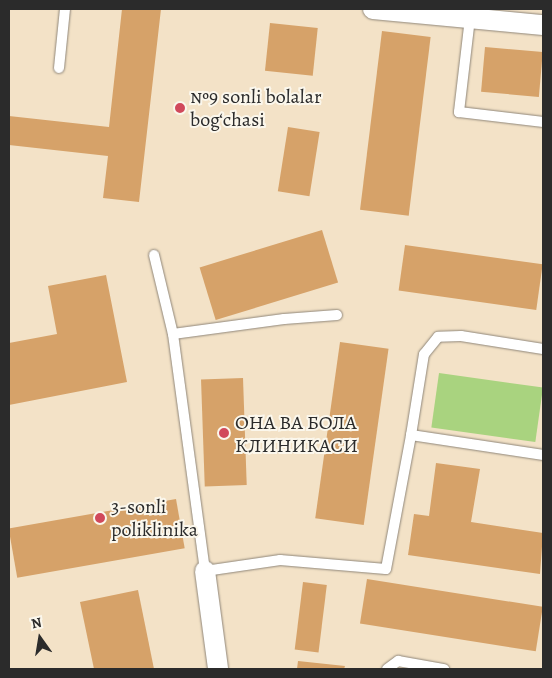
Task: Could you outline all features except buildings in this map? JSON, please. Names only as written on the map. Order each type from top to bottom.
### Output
[{"type":"street","points":[[386,9],[543,25]]},
{"type":"street","points":[[205,571],[218,669]]},
{"type":"lane","points":[[59,68],[66,9]]},
{"type":"lane","points":[[470,18],[459,112],[543,122]]},
{"type":"lane","points":[[154,255],[172,334],[205,571],[280,560],[386,569],[424,354],[438,337],[461,336],[543,349]]},
{"type":"lane","points":[[172,334],[284,319],[337,315]]},
{"type":"lane","points":[[411,435],[543,455]]},
{"type":"lane","points":[[387,669],[398,661],[444,669]]},
{"type":"green space","points":[[439,373],[543,388],[535,442],[431,427]]},
{"type":"place","name":"№9 sonli bolalar bog‘chasi","points":[[180,108]]},
{"type":"place","name":"ОНА ВА БОЛА КЛИНИКАСИ","points":[[224,433]]},
{"type":"place","name":"3-sonli poliklinika","points":[[100,518]]}]
